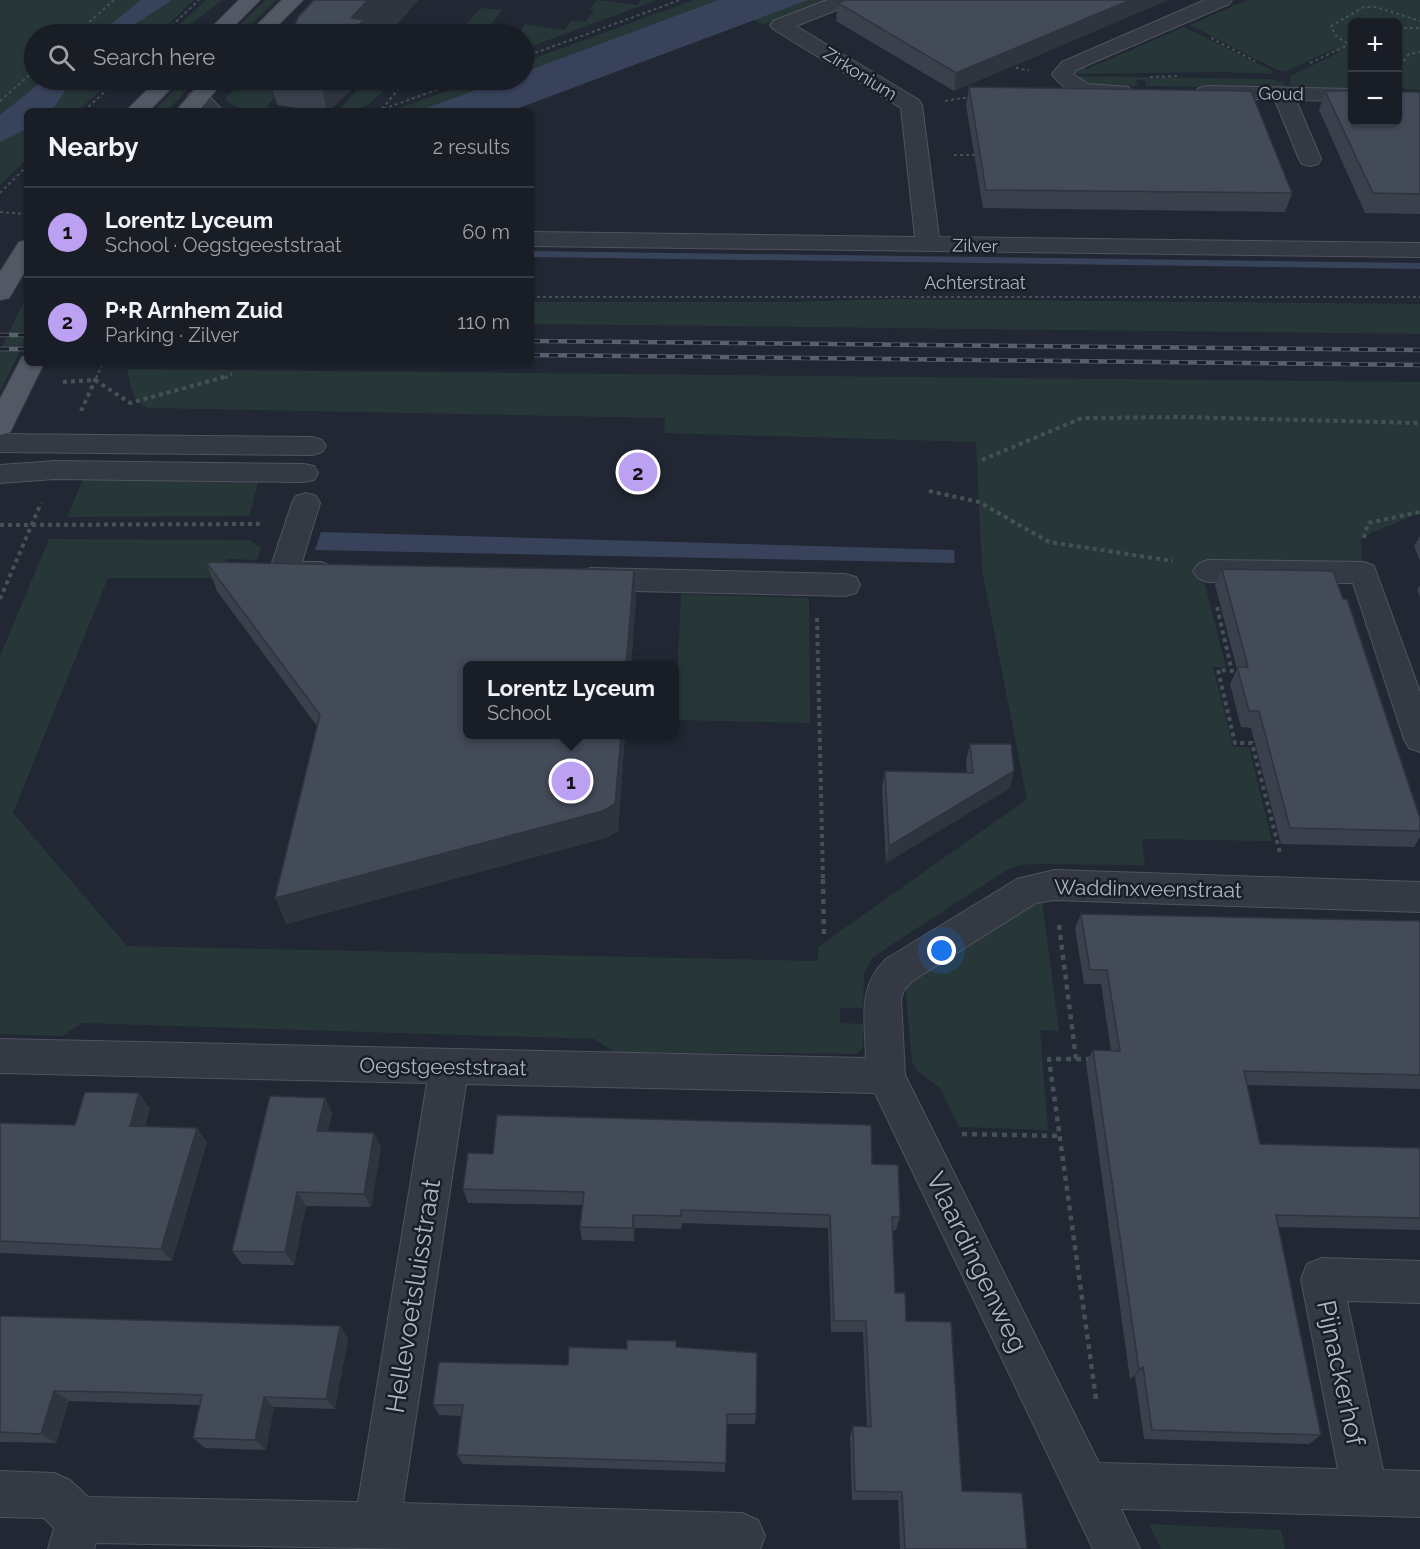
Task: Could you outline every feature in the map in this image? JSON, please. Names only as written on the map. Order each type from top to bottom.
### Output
[{"type":"main road","points":[[225,24],[250,0]]},
{"type":"main road","points":[[268,24],[293,0]]},
{"type":"main road","points":[[140,108],[159,90]]},
{"type":"main road","points":[[199,107],[208,90]]},
{"type":"main road","points":[[0,293],[24,252]]},
{"type":"main road","points":[[0,426],[30,366]]},
{"type":"street","name":"Zirkonium","points":[[845,0],[780,25],[911,105],[928,245]]},
{"type":"street","points":[[1141,92],[1078,89],[1066,83],[1062,74],[1069,66],[1178,12],[1222,0]]},
{"type":"street","name":"Goud","points":[[1188,92],[1348,95]]},
{"type":"street","points":[[1287,94],[1310,159]]},
{"type":"street","name":"Zilver","points":[[534,239],[1420,250]]},
{"type":"street","points":[[0,443],[312,446]]},
{"type":"street","points":[[0,474],[55,470],[304,473]]},
{"type":"street","points":[[306,503],[284,572],[344,573]]},
{"type":"street","points":[[1208,571],[1364,573],[1406,658],[1420,739]]},
{"type":"street","points":[[568,579],[831,585]]},
{"type":"street","name":"Waddinxveenstraat","points":[[898,970],[1029,889],[1054,885],[1420,897]]},
{"type":"street","name":"Vlaardingenweg","points":[[898,970],[887,982],[883,999],[886,1076],[1117,1549]]},
{"type":"street","name":"Oegstgeeststraat","points":[[0,1056],[886,1076]]},
{"type":"street","name":"Hellevoetsluisstraat","points":[[377,1525],[449,1067]]},
{"type":"street","name":"Pijnackerhof","points":[[1365,1493],[1322,1279],[1420,1282]]},
{"type":"street","points":[[1086,1485],[1420,1494]]},
{"type":"street","points":[[0,1494],[54,1496],[75,1535],[377,1525],[742,1536]]},
{"type":"path","points":[[87,24],[114,0]]},
{"type":"path","points":[[174,24],[199,0]]},
{"type":"path","points":[[534,53],[680,0]]},
{"type":"path","points":[[1348,44],[1335,35],[1331,26],[1364,7],[1376,7],[1420,21]]},
{"type":"path","points":[[1178,12],[1283,75],[1287,94]]},
{"type":"path","points":[[1402,28],[1420,28]]},
{"type":"path","points":[[1402,62],[1409,54],[1420,52]]},
{"type":"path","points":[[1009,63],[1019,69],[1062,74]]},
{"type":"path","points":[[0,101],[24,80]]},
{"type":"path","points":[[87,108],[106,90]]},
{"type":"path","points":[[382,108],[397,90]]},
{"type":"path","points":[[386,108],[436,90]]},
{"type":"path","points":[[911,105],[972,97]]},
{"type":"path","points":[[917,154],[984,155]]},
{"type":"path","points":[[0,193],[24,169]]},
{"type":"path","points":[[0,212],[24,214]]},
{"type":"path","name":"Achterstraat","points":[[534,297],[1420,297]]},
{"type":"path","points":[[63,382],[95,380],[130,403],[224,378],[231,375],[232,370]]},
{"type":"path","points":[[982,460],[1082,418],[1185,417],[1420,423]]},
{"type":"path","points":[[0,525],[258,524],[274,473]]},
{"type":"path","points":[[929,491],[979,502],[1049,542],[1170,560],[1208,571],[1232,671],[1218,670],[1236,742],[1252,743],[1290,892]]},
{"type":"path","points":[[1364,573],[1364,536],[1368,524],[1420,512]]},
{"type":"path","points":[[0,599],[16,562]]},
{"type":"path","points":[[824,939],[831,585]]},
{"type":"path","points":[[1054,885],[1076,1059]]},
{"type":"path","points":[[1097,1404],[1049,1059],[1100,1059]]},
{"type":"path","points":[[914,1133],[1060,1136]]},
{"type":"shaded area","points":[[0,0],[194,0],[169,24],[24,24],[24,90],[100,90],[81,108],[24,108],[24,162],[0,185]]},
{"type":"shaded area","points":[[206,0],[222,0],[191,24],[180,24]]},
{"type":"shaded area","points":[[265,0],[276,0],[252,24],[240,24]]},
{"type":"shaded area","points":[[597,0],[637,5],[641,0],[657,0],[534,45],[534,25],[564,30],[572,20],[585,22],[594,10],[590,9]]},
{"type":"shaded area","points":[[693,0],[718,0],[534,68],[534,58]]},
{"type":"shaded area","points":[[808,0],[827,0],[762,25],[754,20]]},
{"type":"shaded area","points":[[1247,0],[1420,0],[1420,90],[1402,89],[1402,18],[1348,18],[1348,89],[1298,88],[1290,85],[1290,76],[1338,53],[1333,49],[1285,72],[1190,25]]},
{"type":"shaded area","points":[[481,8],[502,10],[491,24],[466,24]]},
{"type":"shaded area","points":[[1184,27],[1273,71],[1273,74],[1224,72],[1074,74],[1075,69],[1081,66],[1087,69]]},
{"type":"shaded area","points":[[1074,76],[1269,79],[1283,82],[1285,88],[1146,86],[1145,80],[1136,80],[1138,86],[1113,86],[1089,83]]},
{"type":"shaded area","points":[[174,90],[187,90],[170,108],[156,108]]},
{"type":"shaded area","points":[[234,90],[281,90],[266,107],[272,108],[240,108],[225,99]]},
{"type":"shaded area","points":[[357,90],[383,90],[364,107],[341,108]]},
{"type":"shaded area","points":[[450,90],[476,90],[426,108],[400,108]]},
{"type":"shaded area","points":[[894,299],[1420,304],[1420,334],[534,324],[534,302],[789,302]]},
{"type":"shaded area","points":[[24,302],[24,343],[0,392],[0,350]]},
{"type":"shaded area","points":[[127,369],[1420,382],[1420,513],[1364,536],[1361,539],[1362,562],[1199,562],[1226,667],[1213,667],[1233,747],[1249,747],[1272,841],[1142,839],[1145,865],[1035,864],[1008,869],[873,957],[864,973],[863,1008],[840,1008],[840,1023],[863,1024],[863,1047],[857,1054],[614,1052],[594,1039],[82,1023],[62,1036],[0,1034],[0,656],[49,539],[250,540],[261,548],[257,560],[227,559],[220,578],[108,578],[13,813],[127,946],[818,961],[818,947],[1027,799],[982,570],[976,442],[664,433],[665,418],[150,408],[139,403],[136,398]]},
{"type":"shaded area","points":[[83,479],[259,480],[249,516],[67,517]]},
{"type":"shaded area","points":[[681,594],[809,598],[810,723],[679,720],[678,661]]},
{"type":"shaded area","points":[[1042,900],[1059,1031],[1040,1030],[1048,1130],[959,1127],[940,1088],[917,1071],[912,1062],[905,985],[909,980],[1011,914]]},
{"type":"shaded area","points":[[1149,1524],[1281,1530],[1285,1549],[1161,1549]]},
{"type":"water","points":[[141,0],[172,0],[135,24],[111,24]]},
{"type":"water","points":[[718,0],[808,0],[519,108],[426,108],[476,90],[534,90],[534,68]]},
{"type":"water","points":[[31,90],[66,90],[54,108],[24,108],[24,130],[0,142],[0,115]]},
{"type":"water","points":[[321,532],[954,550],[955,563],[315,550]]},
{"type":"building","points":[[314,0],[368,0],[351,18],[364,20],[359,24],[295,24],[299,16]]},
{"type":"building","points":[[846,0],[1130,0],[956,73],[838,3]]},
{"type":"building","points":[[969,87],[1251,91],[1292,193],[986,190]]},
{"type":"building","points":[[1325,91],[1348,91],[1348,126],[1402,126],[1402,92],[1420,92],[1420,194],[1373,193]]},
{"type":"building","points":[[206,562],[634,570],[626,661],[463,661],[463,739],[621,739],[615,804],[603,811],[275,898],[320,715]]},
{"type":"building","points":[[1222,569],[1333,571],[1343,599],[1347,599],[1420,818],[1420,831],[1290,828],[1259,711],[1249,711],[1237,667],[1248,667]]},
{"type":"building","points":[[970,744],[1011,744],[1014,771],[889,846],[885,771],[973,773]]},
{"type":"building","points":[[1081,914],[1420,921],[1420,1075],[1244,1071],[1260,1144],[1420,1148],[1420,1218],[1276,1215],[1321,1435],[1152,1430],[1143,1367],[1139,1370],[1093,1050],[1120,1051],[1107,970],[1090,970]]},
{"type":"building","points":[[85,1092],[139,1093],[130,1126],[197,1128],[161,1249],[0,1241],[0,1123],[75,1125]]},
{"type":"building","points":[[270,1096],[325,1098],[317,1131],[374,1133],[364,1194],[297,1192],[285,1252],[232,1251]]},
{"type":"building","points":[[497,1115],[871,1125],[872,1164],[898,1165],[900,1217],[892,1217],[895,1293],[905,1293],[906,1321],[951,1322],[962,1491],[1022,1493],[1027,1549],[905,1549],[902,1492],[855,1491],[853,1426],[871,1427],[866,1321],[834,1321],[830,1215],[681,1210],[681,1216],[633,1215],[633,1228],[580,1227],[584,1192],[463,1189],[468,1153],[493,1154]]},
{"type":"building","points":[[0,1316],[340,1326],[326,1399],[264,1397],[255,1440],[193,1438],[202,1395],[116,1392],[54,1391],[41,1434],[0,1432]]},
{"type":"building","points":[[627,1340],[676,1341],[676,1347],[757,1353],[756,1414],[727,1414],[726,1463],[457,1455],[463,1405],[433,1405],[439,1362],[568,1365],[569,1347],[627,1349]]},
{"type":"waterway","points":[[534,254],[1420,266]]},
{"type":"railway","points":[[0,335],[24,335]]},
{"type":"railway","points":[[534,341],[1420,350]]},
{"type":"railway","points":[[0,349],[24,349]]},
{"type":"railway","points":[[534,355],[1420,365]]},
{"type":"place","name":"P+R Arnhem Zuid","points":[[638,472]]},
{"type":"place","name":"Lorentz Lyceum","points":[[571,781]]}]
